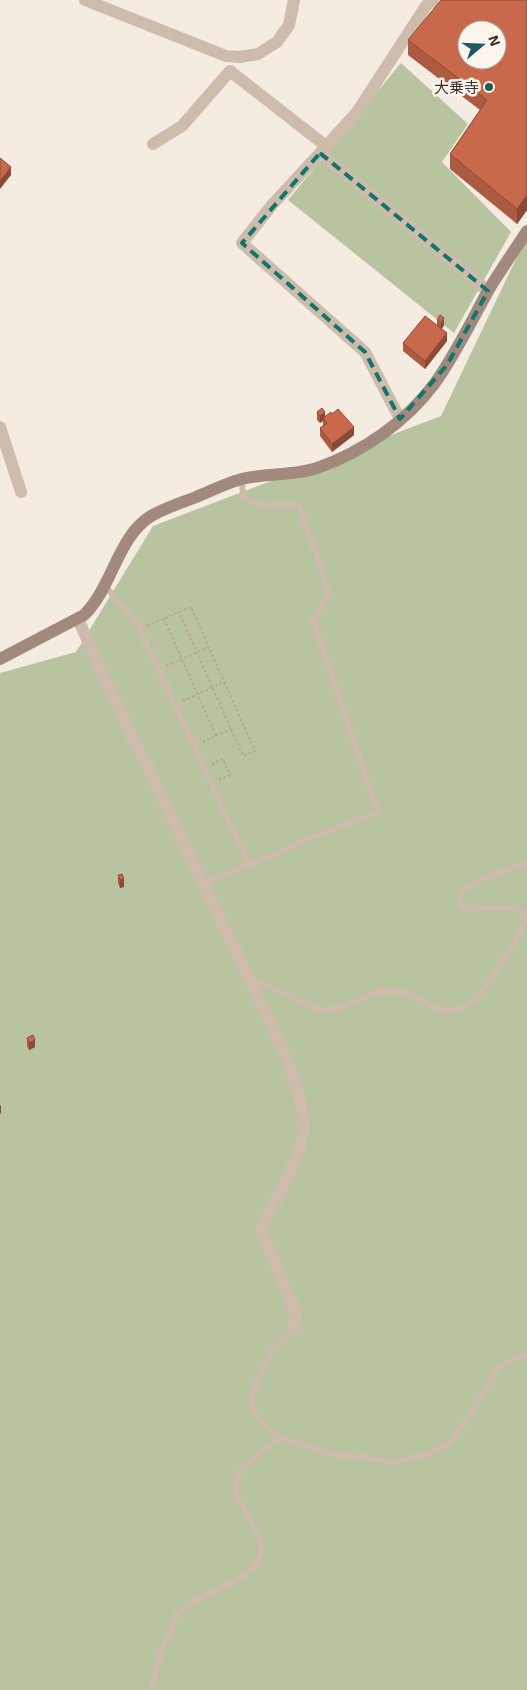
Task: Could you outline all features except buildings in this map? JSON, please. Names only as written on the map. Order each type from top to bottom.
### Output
[{"type":"street","points":[[86,0],[226,56],[240,57],[258,54],[277,42],[289,25],[294,0]]},
{"type":"street","points":[[400,419],[364,352],[242,243],[272,205],[357,112],[426,6],[433,0]]},
{"type":"street","points":[[153,144],[182,126],[230,71],[488,291]]},
{"type":"street","points":[[0,659],[78,619],[94,605],[136,527],[151,516],[242,479],[315,469],[359,449],[382,435],[412,410],[434,384],[477,314],[488,291],[527,231]]},
{"type":"street","points":[[0,427],[21,492]]},
{"type":"street","points":[[78,619],[283,1050],[302,1109],[304,1128],[296,1160],[264,1219],[261,1229],[295,1312],[294,1328]]},
{"type":"lane","points":[[204,883],[291,848],[297,843],[378,812],[313,621],[328,594],[320,563],[299,506],[260,505],[250,501],[243,497],[242,479]]},
{"type":"lane","points":[[105,586],[137,623],[249,865]]},
{"type":"lane","points":[[250,978],[322,1011],[334,1011],[380,992],[393,990],[412,995],[444,1011],[454,1010],[472,1002],[485,988],[519,935],[526,920],[523,912],[511,907],[478,909],[462,906],[459,897],[464,889],[471,885],[527,863]]},
{"type":"lane","points":[[294,1328],[274,1348],[250,1401],[254,1412],[262,1423],[279,1437],[330,1453],[392,1462],[428,1454],[449,1443],[472,1413],[497,1370],[515,1358],[527,1355]]},
{"type":"lane","points":[[152,1690],[160,1654],[177,1615],[194,1600],[239,1579],[254,1567],[261,1553],[261,1540],[237,1496],[235,1486],[242,1468],[279,1437]]},
{"type":"path","points":[[140,629],[164,619],[179,612],[191,607],[255,751],[243,756],[179,612]]},
{"type":"path","points":[[164,619],[216,736]]},
{"type":"path","points":[[159,669],[209,647]]},
{"type":"path","points":[[175,704],[224,682]]},
{"type":"path","points":[[195,746],[231,729]]},
{"type":"path","points":[[212,783],[230,775],[222,759],[213,763],[216,771]]},
{"type":"highlighted area","points":[[320,153],[488,291],[447,365],[400,419],[365,352],[242,243]]},
{"type":"green space","points":[[401,63],[468,124],[442,162],[511,232],[454,333],[288,200]]},
{"type":"green space","points":[[527,236],[527,1690],[0,1690],[0,673],[76,652],[153,526],[441,416]]},
{"type":"place","name":"大乗寺","points":[[489,87]]}]
